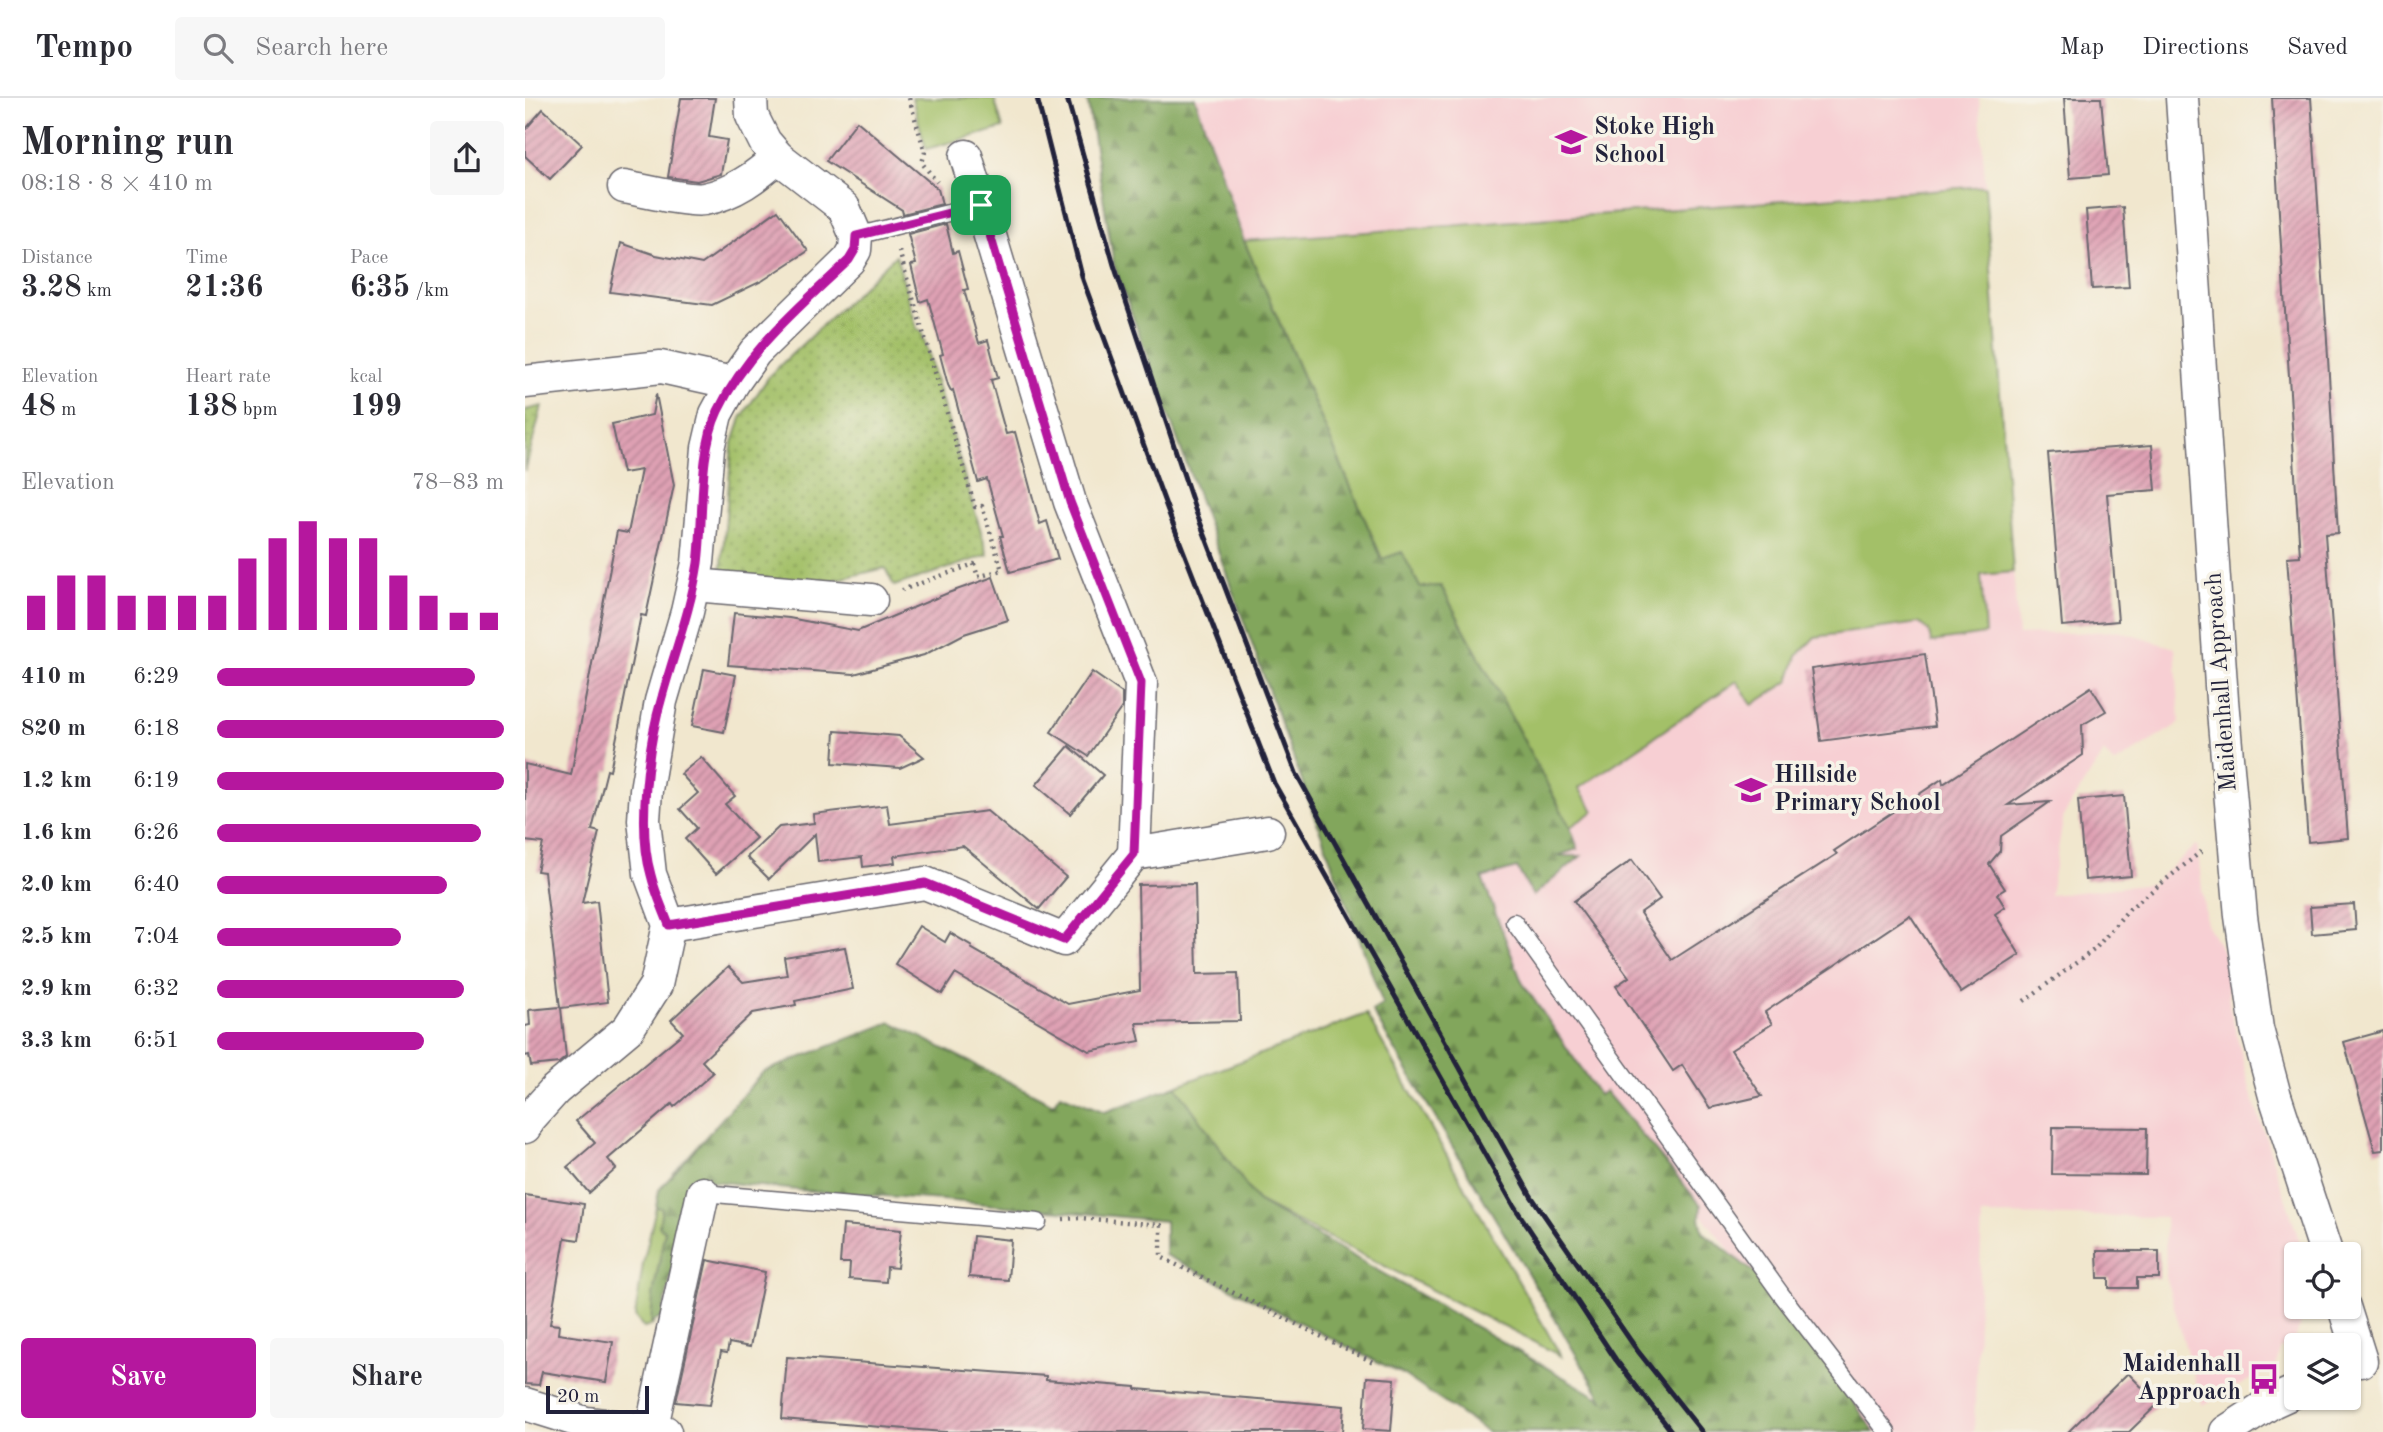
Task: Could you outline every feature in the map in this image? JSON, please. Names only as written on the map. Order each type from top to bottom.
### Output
[{"type":"street","points":[[525,1127],[555,1090],[628,1029],[656,985],[669,925],[650,874],[644,820],[646,790],[661,701],[694,585],[708,448],[716,414],[733,383],[755,352],[849,260],[855,250],[856,236],[844,208],[778,157],[757,130],[752,116],[751,98]]},
{"type":"street","name":"Maidenhall Approach","points":[[2182,98],[2221,687],[2241,916],[2257,1029],[2275,1096],[2323,1242]]},
{"type":"street","points":[[669,925],[925,883],[1064,940],[1134,854],[1141,683],[1070,502],[970,207],[966,156]]},
{"type":"street","points":[[624,187],[702,200],[729,192],[755,177],[778,157]]},
{"type":"street","points":[[525,382],[661,368],[733,383]]},
{"type":"street","points":[[694,585],[871,600]]},
{"type":"street","points":[[1134,854],[1268,832]]},
{"type":"street","points":[[525,1404],[586,1423],[647,1431],[703,1193]]},
{"type":"street","points":[[2348,1319],[2364,1361]]},
{"type":"street","points":[[2226,1432],[2284,1396]]},
{"type":"lane","points":[[856,236],[970,207]]},
{"type":"lane","points":[[1514,922],[1781,1294],[1887,1432]]},
{"type":"lane","points":[[703,1193],[1038,1222]]},
{"type":"path","points":[[909,98],[925,152],[922,163],[970,207]]},
{"type":"path","points":[[856,236],[899,250],[975,507],[982,506],[1002,570],[978,577],[974,564],[871,600]]},
{"type":"path","points":[[2024,1001],[2095,948],[2129,909],[2199,851],[2234,844]]},
{"type":"path","points":[[1038,1222],[1080,1218],[1161,1225],[1161,1257],[1375,1363]]},
{"type":"shaded area","name":"Hillside Primary School","points":[[1148,98],[1979,98],[2018,635],[2117,631],[2175,648],[2180,723],[2114,764],[2104,752],[2064,815],[2050,895],[2152,884],[2197,844],[2206,924],[2223,951],[2230,1009],[2251,1093],[2300,1242],[2284,1242],[2284,1319],[2302,1319],[2297,1333],[2284,1333],[2284,1347],[2280,1349],[2276,1366],[2202,1405],[2166,1279],[2165,1217],[1982,1215],[1974,1432],[1871,1432],[1605,1091],[1598,1096],[1522,982]]},
{"type":"green space","points":[[912,98],[994,98],[1003,128],[926,149]]},
{"type":"green space","points":[[1087,98],[1195,98],[1244,241],[1382,559],[1402,552],[1420,587],[1441,586],[1570,827],[1578,849],[1557,856],[1581,856],[1533,896],[1517,868],[1482,878],[1522,982],[1599,1095],[1605,1091],[1701,1205],[1703,1232],[1781,1294],[1874,1432],[1487,1432],[1404,1375],[1165,1255],[1165,1221],[943,1200],[797,1190],[692,1179],[662,1318],[651,1322],[653,1295],[665,1231],[659,1226],[662,1208],[656,1207],[659,1190],[763,1072],[891,1022],[1053,1104],[1060,1094],[1105,1112],[1176,1086],[1257,1201],[1603,1400],[1372,1011],[1383,1004],[1114,265]]},
{"type":"green space","points":[[1985,186],[2013,572],[1981,575],[1985,634],[1931,642],[1929,631],[1919,623],[1815,637],[1797,656],[1789,681],[1752,705],[1737,681],[1579,788],[1594,811],[1570,827],[1441,586],[1395,589],[1244,241]]},
{"type":"green space","points":[[896,255],[988,555],[894,586],[885,568],[818,584],[721,575],[732,446],[741,418],[770,375]]},
{"type":"green space","points":[[542,406],[525,471],[525,410]]},
{"type":"green space","points":[[1366,1014],[1561,1356],[1257,1201],[1176,1086]]},
{"type":"green space","points":[[656,1207],[662,1208],[665,1231],[653,1295],[653,1325],[644,1328],[635,1317]]},
{"type":"building","points":[[681,98],[715,98],[709,137],[727,140],[721,174],[697,181],[668,177]]},
{"type":"building","points":[[2064,98],[2101,98],[2108,175],[2070,178]]},
{"type":"building","points":[[2272,98],[2311,98],[2338,533],[2325,534],[2348,838],[2308,842],[2287,557],[2300,556]]},
{"type":"building","points":[[543,109],[582,145],[550,179],[525,156],[525,130]]},
{"type":"building","points":[[857,121],[938,189],[942,204],[903,214],[902,210],[826,161]]},
{"type":"building","points":[[2123,207],[2129,287],[2092,289],[2086,210]]},
{"type":"building","points":[[778,210],[808,251],[762,281],[712,305],[610,292],[621,243],[656,255],[702,264]]},
{"type":"building","points":[[946,224],[953,253],[958,251],[968,289],[964,290],[979,343],[988,340],[998,378],[991,380],[1006,434],[1015,432],[1040,524],[1047,521],[1058,559],[1010,572],[987,479],[978,482],[953,390],[951,391],[948,385],[940,355],[943,354],[928,299],[920,302],[911,265],[916,264],[908,234]]},
{"type":"building","points":[[656,394],[674,485],[646,616],[641,615],[610,771],[607,770],[592,830],[599,832],[582,903],[597,901],[608,1002],[561,1008],[566,1057],[559,1063],[531,1066],[529,1055],[525,1056],[525,1026],[530,1025],[529,1010],[560,1007],[544,872],[537,871],[543,843],[525,841],[525,764],[571,775],[617,531],[628,533],[641,470],[623,473],[612,424],[652,415]]},
{"type":"building","points":[[2152,445],[2156,490],[2107,494],[2118,621],[2062,626],[2048,453]]},
{"type":"building","points":[[993,577],[1008,620],[964,634],[924,655],[854,674],[728,665],[734,613],[789,618],[858,631]]},
{"type":"building","points":[[1925,654],[1935,726],[1821,741],[1811,669]]},
{"type":"building","points":[[704,669],[736,675],[724,732],[692,726]]},
{"type":"building","points":[[1092,672],[1122,693],[1122,707],[1088,756],[1051,732]]},
{"type":"building","points":[[2091,687],[2106,711],[2082,725],[2083,755],[2008,805],[2050,802],[2001,836],[2000,851],[1989,864],[2005,889],[1997,894],[2005,907],[1995,914],[2020,955],[1961,993],[1910,915],[1765,1012],[1772,1024],[1731,1050],[1762,1096],[1710,1108],[1682,1065],[1673,1071],[1616,986],[1629,977],[1574,901],[1632,860],[1660,899],[1640,913],[1672,960],[1837,854],[1834,851],[1942,779],[1943,784]]},
{"type":"building","points":[[835,731],[899,736],[924,757],[900,768],[833,763]]},
{"type":"building","points":[[1069,746],[1103,775],[1070,814],[1036,785]]},
{"type":"building","points":[[701,757],[735,796],[725,804],[756,838],[716,874],[685,839],[697,828],[680,809],[698,793],[681,774]]},
{"type":"building","points":[[2124,796],[2131,876],[2085,880],[2078,800]]},
{"type":"building","points":[[887,805],[890,824],[987,811],[1066,877],[1039,909],[963,846],[894,856],[895,863],[863,867],[862,857],[818,862],[815,834],[769,879],[747,857],[779,827],[814,823],[813,814]]},
{"type":"building","points":[[1195,884],[1197,974],[1238,973],[1240,1021],[1136,1023],[1140,1041],[1089,1051],[955,974],[942,994],[895,964],[919,926],[945,942],[950,933],[1068,1004],[1140,990],[1138,885]]},
{"type":"building","points":[[2354,904],[2356,930],[2312,934],[2310,907]]},
{"type":"building","points":[[845,947],[853,989],[795,1001],[796,1005],[753,1013],[702,1061],[713,1073],[608,1159],[616,1169],[589,1193],[567,1167],[595,1143],[576,1121],[683,1033],[671,1020],[728,967],[743,982],[787,975],[784,957]]},
{"type":"building","points":[[2383,1031],[2383,1150],[2375,1151],[2344,1042]]},
{"type":"building","points":[[2053,1127],[2147,1128],[2146,1175],[2052,1174]]},
{"type":"building","points":[[525,1195],[584,1204],[579,1240],[565,1238],[550,1324],[559,1325],[558,1334],[613,1342],[606,1382],[542,1372],[539,1385],[525,1384]]},
{"type":"building","points":[[843,1225],[901,1230],[897,1268],[887,1267],[886,1282],[849,1279],[850,1263],[840,1263]]},
{"type":"building","points":[[973,1236],[1011,1240],[1008,1280],[969,1277]]},
{"type":"building","points":[[2097,1251],[2159,1251],[2159,1278],[2137,1278],[2137,1288],[2109,1288],[2109,1278],[2098,1278]]},
{"type":"building","points":[[707,1260],[765,1272],[750,1347],[729,1343],[727,1353],[721,1352],[710,1405],[676,1402]]},
{"type":"building","points":[[787,1357],[1046,1376],[1046,1380],[1344,1406],[1342,1432],[944,1432],[782,1419]]},
{"type":"building","points":[[2128,1373],[2158,1404],[2129,1432],[2068,1432]]},
{"type":"building","points":[[1367,1377],[1395,1379],[1391,1431],[1363,1429]]},
{"type":"railway","points":[[1037,98],[1083,280],[1171,519],[1274,783],[1514,1206],[1616,1360],[1672,1432]]},
{"type":"railway","points":[[1067,98],[1114,265],[1195,509],[1296,773],[1531,1196],[1637,1350],[1702,1432]]},
{"type":"place","name":"Stoke High School","points":[[1571,142]]},
{"type":"place","name":"Hillside Primary School","points":[[1751,790]]},
{"type":"place","name":"Maidenhall Approach","points":[[2264,1379]]},
{"type":"route","points":[[981,205],[1070,502],[1141,683],[1134,854],[1064,940],[925,883],[669,925],[650,874],[644,820],[646,790],[661,701],[694,585],[708,448],[716,414],[733,383],[755,352],[849,260],[855,250],[856,236],[981,205]]}]
